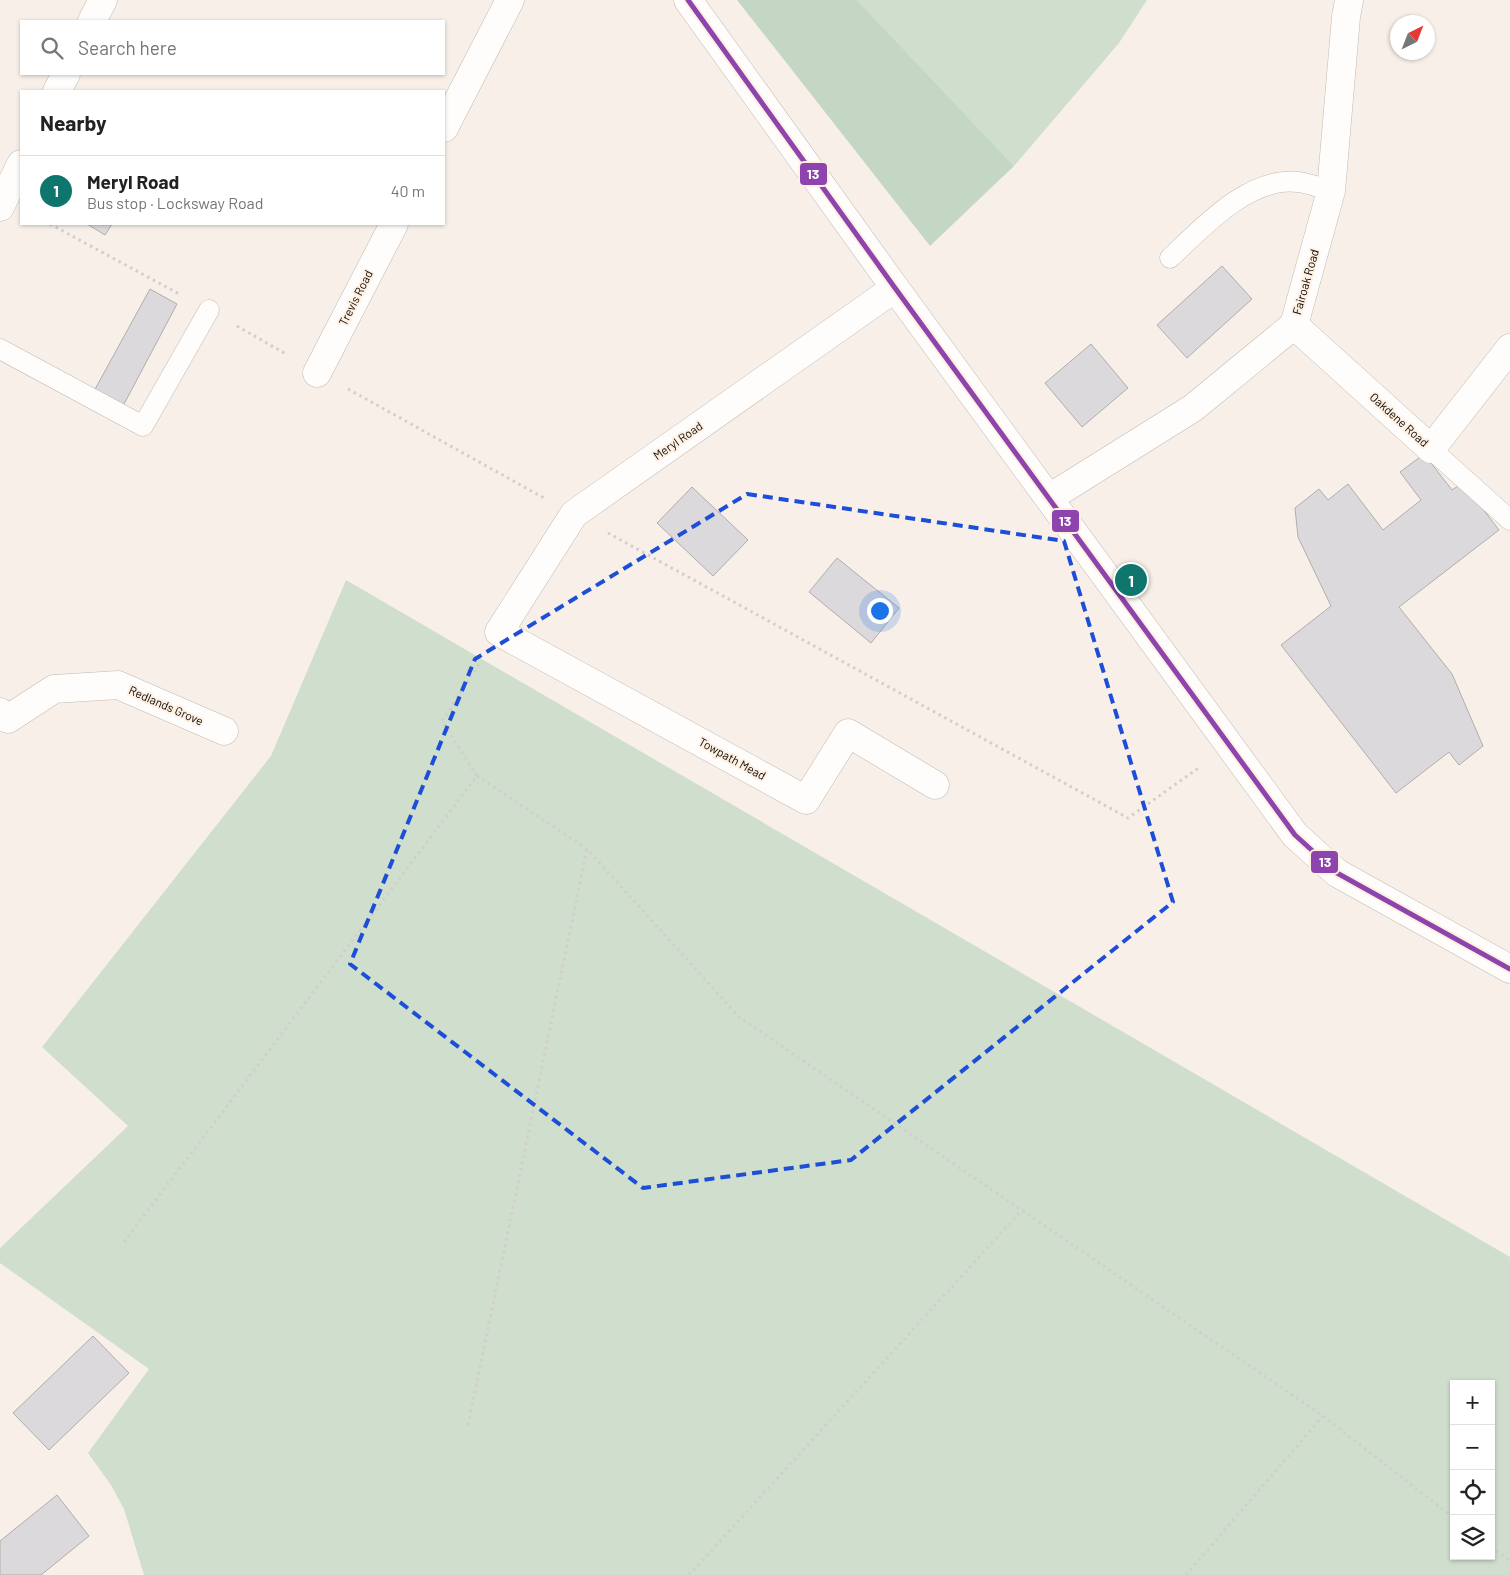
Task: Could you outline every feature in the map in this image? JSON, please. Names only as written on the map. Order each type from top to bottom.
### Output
[{"type":"street","points":[[92,20],[102,0]]},
{"type":"street","points":[[445,126],[510,0]]},
{"type":"street","points":[[688,0],[895,288],[1295,836],[1337,873],[1510,969]]},
{"type":"street","name":"Fairoak Road","points":[[1049,498],[1193,408],[1294,325],[1331,191],[1349,0]]},
{"type":"street","points":[[58,90],[65,75]]},
{"type":"street","points":[[0,207],[20,166]]},
{"type":"street","name":"Trevis Road","points":[[317,373],[393,225]]},
{"type":"street","name":"Meryl Road","points":[[499,632],[574,514],[895,288]]},
{"type":"street","name":"Oakdene Road","points":[[1294,325],[1431,449],[1510,348]]},
{"type":"street","name":"Towpath Mead","points":[[499,632],[806,800],[848,733],[935,785]]},
{"type":"street","name":"Redlands Grove","points":[[3,722],[54,689],[118,685],[224,731]]},
{"type":"lane","points":[[1170,258],[1232,204],[1255,190],[1278,182],[1298,182],[1331,191]]},
{"type":"lane","points":[[0,349],[143,426],[209,310]]},
{"type":"lane","points":[[1431,449],[1510,520]]},
{"type":"path","points":[[52,225],[270,343],[317,373],[1128,818],[1229,746]]},
{"type":"path","points":[[499,632],[442,721],[477,776],[587,849],[739,1017],[1023,1209],[1323,1416],[1450,1515]]},
{"type":"path","points":[[124,1242],[477,776]]},
{"type":"path","points":[[468,1424],[587,849]]},
{"type":"path","points":[[689,1575],[1023,1209]]},
{"type":"path","points":[[1186,1575],[1323,1416]]},
{"type":"path","points":[[1495,1550],[1510,1561]]},
{"type":"highlighted area","points":[[747,494],[1064,541],[1173,902],[851,1160],[643,1188],[350,964],[475,659]]},
{"type":"green space","points":[[737,0],[857,0],[1014,166],[930,246]]},
{"type":"green space","points":[[857,0],[1147,0],[1119,43],[1014,166]]},
{"type":"green space","points":[[346,580],[1510,1257],[1510,1575],[144,1575],[124,1509],[111,1485],[88,1453],[149,1369],[0,1263],[0,1248],[128,1126],[42,1047],[271,756]]},
{"type":"building","points":[[89,225],[111,225],[105,235]]},
{"type":"building","points":[[1222,266],[1252,299],[1187,358],[1157,325]]},
{"type":"building","points":[[150,289],[177,304],[123,406],[94,391]]},
{"type":"building","points":[[1091,344],[1128,388],[1082,427],[1045,383]]},
{"type":"building","points":[[1424,454],[1452,490],[1463,483],[1499,530],[1399,607],[1452,674],[1483,746],[1459,765],[1449,752],[1396,793],[1281,645],[1331,606],[1298,537],[1295,508],[1319,489],[1328,500],[1348,484],[1383,530],[1421,500],[1400,472]]},
{"type":"building","points":[[692,487],[748,540],[713,576],[657,523]]},
{"type":"building","points":[[837,558],[899,608],[871,643],[809,592]]},
{"type":"building","points":[[93,1336],[129,1373],[49,1450],[13,1413]]},
{"type":"building","points":[[57,1495],[89,1536],[41,1575],[0,1575],[0,1541]]},
{"type":"transit line","name":"13","points":[[688,0],[895,288],[1295,835],[1337,873],[1510,969]]},
{"type":"place","name":"Meryl Road","points":[[1131,580]]}]
